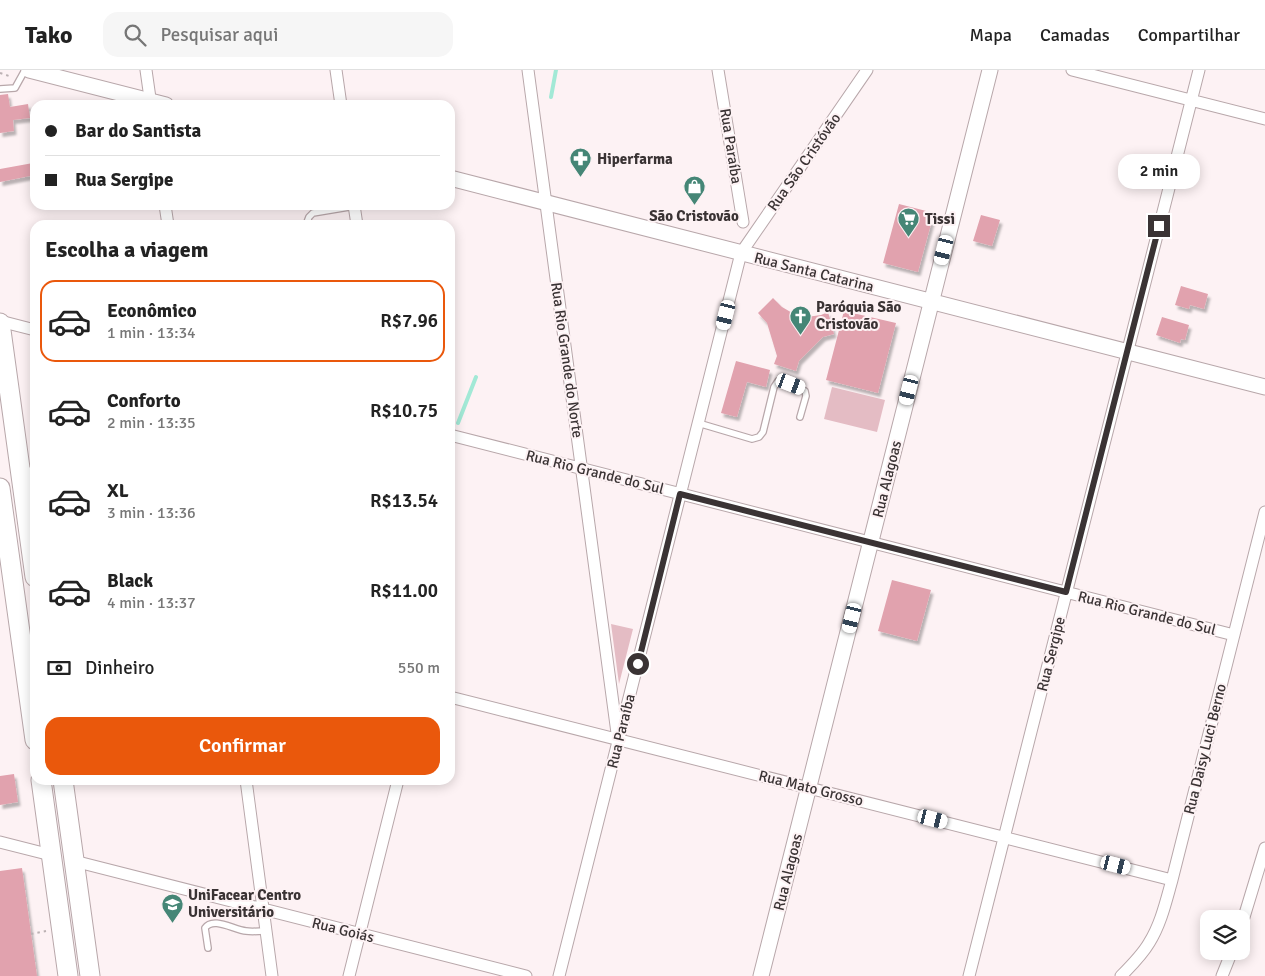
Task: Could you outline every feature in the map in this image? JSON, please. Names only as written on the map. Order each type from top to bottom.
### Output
[{"type":"main road","points":[[0,322],[28,471],[30,501]]},
{"type":"main road","points":[[0,488],[7,584],[30,701]]},
{"type":"main road","points":[[41,785],[68,976]]},
{"type":"main road","points":[[64,785],[90,976]]},
{"type":"street","points":[[29,70],[140,100]]},
{"type":"street","points":[[146,70],[151,100]]},
{"type":"street","points":[[336,70],[340,100]]},
{"type":"street","name":"Rua Rio Grande do Norte","points":[[528,70],[618,739]]},
{"type":"street","name":"Rua Paraíba","points":[[718,70],[743,222]]},
{"type":"street","name":"Rua São Cristóvão","points":[[741,253],[867,70]]},
{"type":"street","name":"Rua Alagoas","points":[[762,976],[990,70]]},
{"type":"street","points":[[1072,70],[1265,119]]},
{"type":"street","name":"Rua Sergipe","points":[[969,976],[1199,70]]},
{"type":"street","name":"Rua Santa Catarina","points":[[455,179],[1265,387]]},
{"type":"street","name":"Rua Paraíba","points":[[559,976],[741,253]]},
{"type":"street","points":[[0,322],[30,329]]},
{"type":"street","name":"Rua Rio Grande do Sul","points":[[455,436],[1234,635]]},
{"type":"street","name":"Rua Daisy Luci Berno","points":[[1121,976],[1150,942],[1163,911],[1265,512]]},
{"type":"street","name":"Rua Mato Grosso","points":[[455,698],[1172,880]]},
{"type":"street","points":[[247,785],[272,976]]},
{"type":"street","points":[[350,976],[397,785]]},
{"type":"street","points":[[0,842],[51,855]]},
{"type":"street","points":[[1247,910],[1262,868],[1265,848]]},
{"type":"street","name":"Rua Goiás","points":[[74,861],[526,976]]},
{"type":"street","points":[[1222,976],[1228,960]]},
{"type":"lane","points":[[0,89],[15,88],[25,70]]},
{"type":"lane","points":[[307,220],[313,213],[331,210]]},
{"type":"lane","points":[[698,423],[752,439],[759,437],[763,432],[774,387],[781,380],[805,391],[806,396],[800,418]]},
{"type":"lane","points":[[208,948],[205,928],[209,923],[232,926],[244,931],[266,931]]},
{"type":"path","points":[[31,934],[50,930]]},
{"type":"shaded area","points":[[832,387],[885,400],[877,432],[824,419]]},
{"type":"shaded area","points":[[611,624],[633,629],[619,684]]},
{"type":"building","points":[[8,94],[10,107],[28,104],[30,118],[13,120],[14,131],[0,133],[0,95]]},
{"type":"building","points":[[30,164],[30,176],[0,182],[0,169]]},
{"type":"building","name":"Tissi","points":[[899,204],[934,213],[918,272],[883,263]]},
{"type":"building","points":[[981,215],[1000,220],[992,246],[973,241]]},
{"type":"building","points":[[1181,286],[1208,294],[1204,309],[1190,305],[1189,309],[1175,305]]},
{"type":"building","name":"Paróquia São Cristovão","points":[[773,298],[782,307],[794,314],[807,317],[828,312],[834,334],[823,337],[799,361],[796,371],[774,364],[777,356],[767,323],[758,313]]},
{"type":"building","points":[[844,311],[896,323],[878,393],[826,380]]},
{"type":"building","points":[[1162,317],[1189,325],[1185,340],[1181,339],[1180,343],[1156,335]]},
{"type":"building","points":[[736,361],[770,370],[766,387],[747,382],[737,417],[721,413]]},
{"type":"building","points":[[892,580],[931,590],[917,641],[878,631]]},
{"type":"building","points":[[14,774],[18,802],[0,805],[0,776]]},
{"type":"building","points":[[22,868],[37,976],[0,976],[0,871]]},
{"type":"waterway","points":[[551,97],[556,70]]},
{"type":"waterway","points":[[458,423],[476,377]]},
{"type":"place","name":"Hiperfarma","points":[[581,178]]},
{"type":"place","name":"São Cristovão","points":[[694,206]]},
{"type":"place","name":"Tissi","points":[[909,238]]},
{"type":"place","name":"Paróquia São Cristovão","points":[[800,335]]},
{"type":"place","name":"UniFacear Centro Universitário","points":[[172,923]]},
{"type":"route","points":[[638,664],[680,494],[1066,592],[1159,226]]}]
